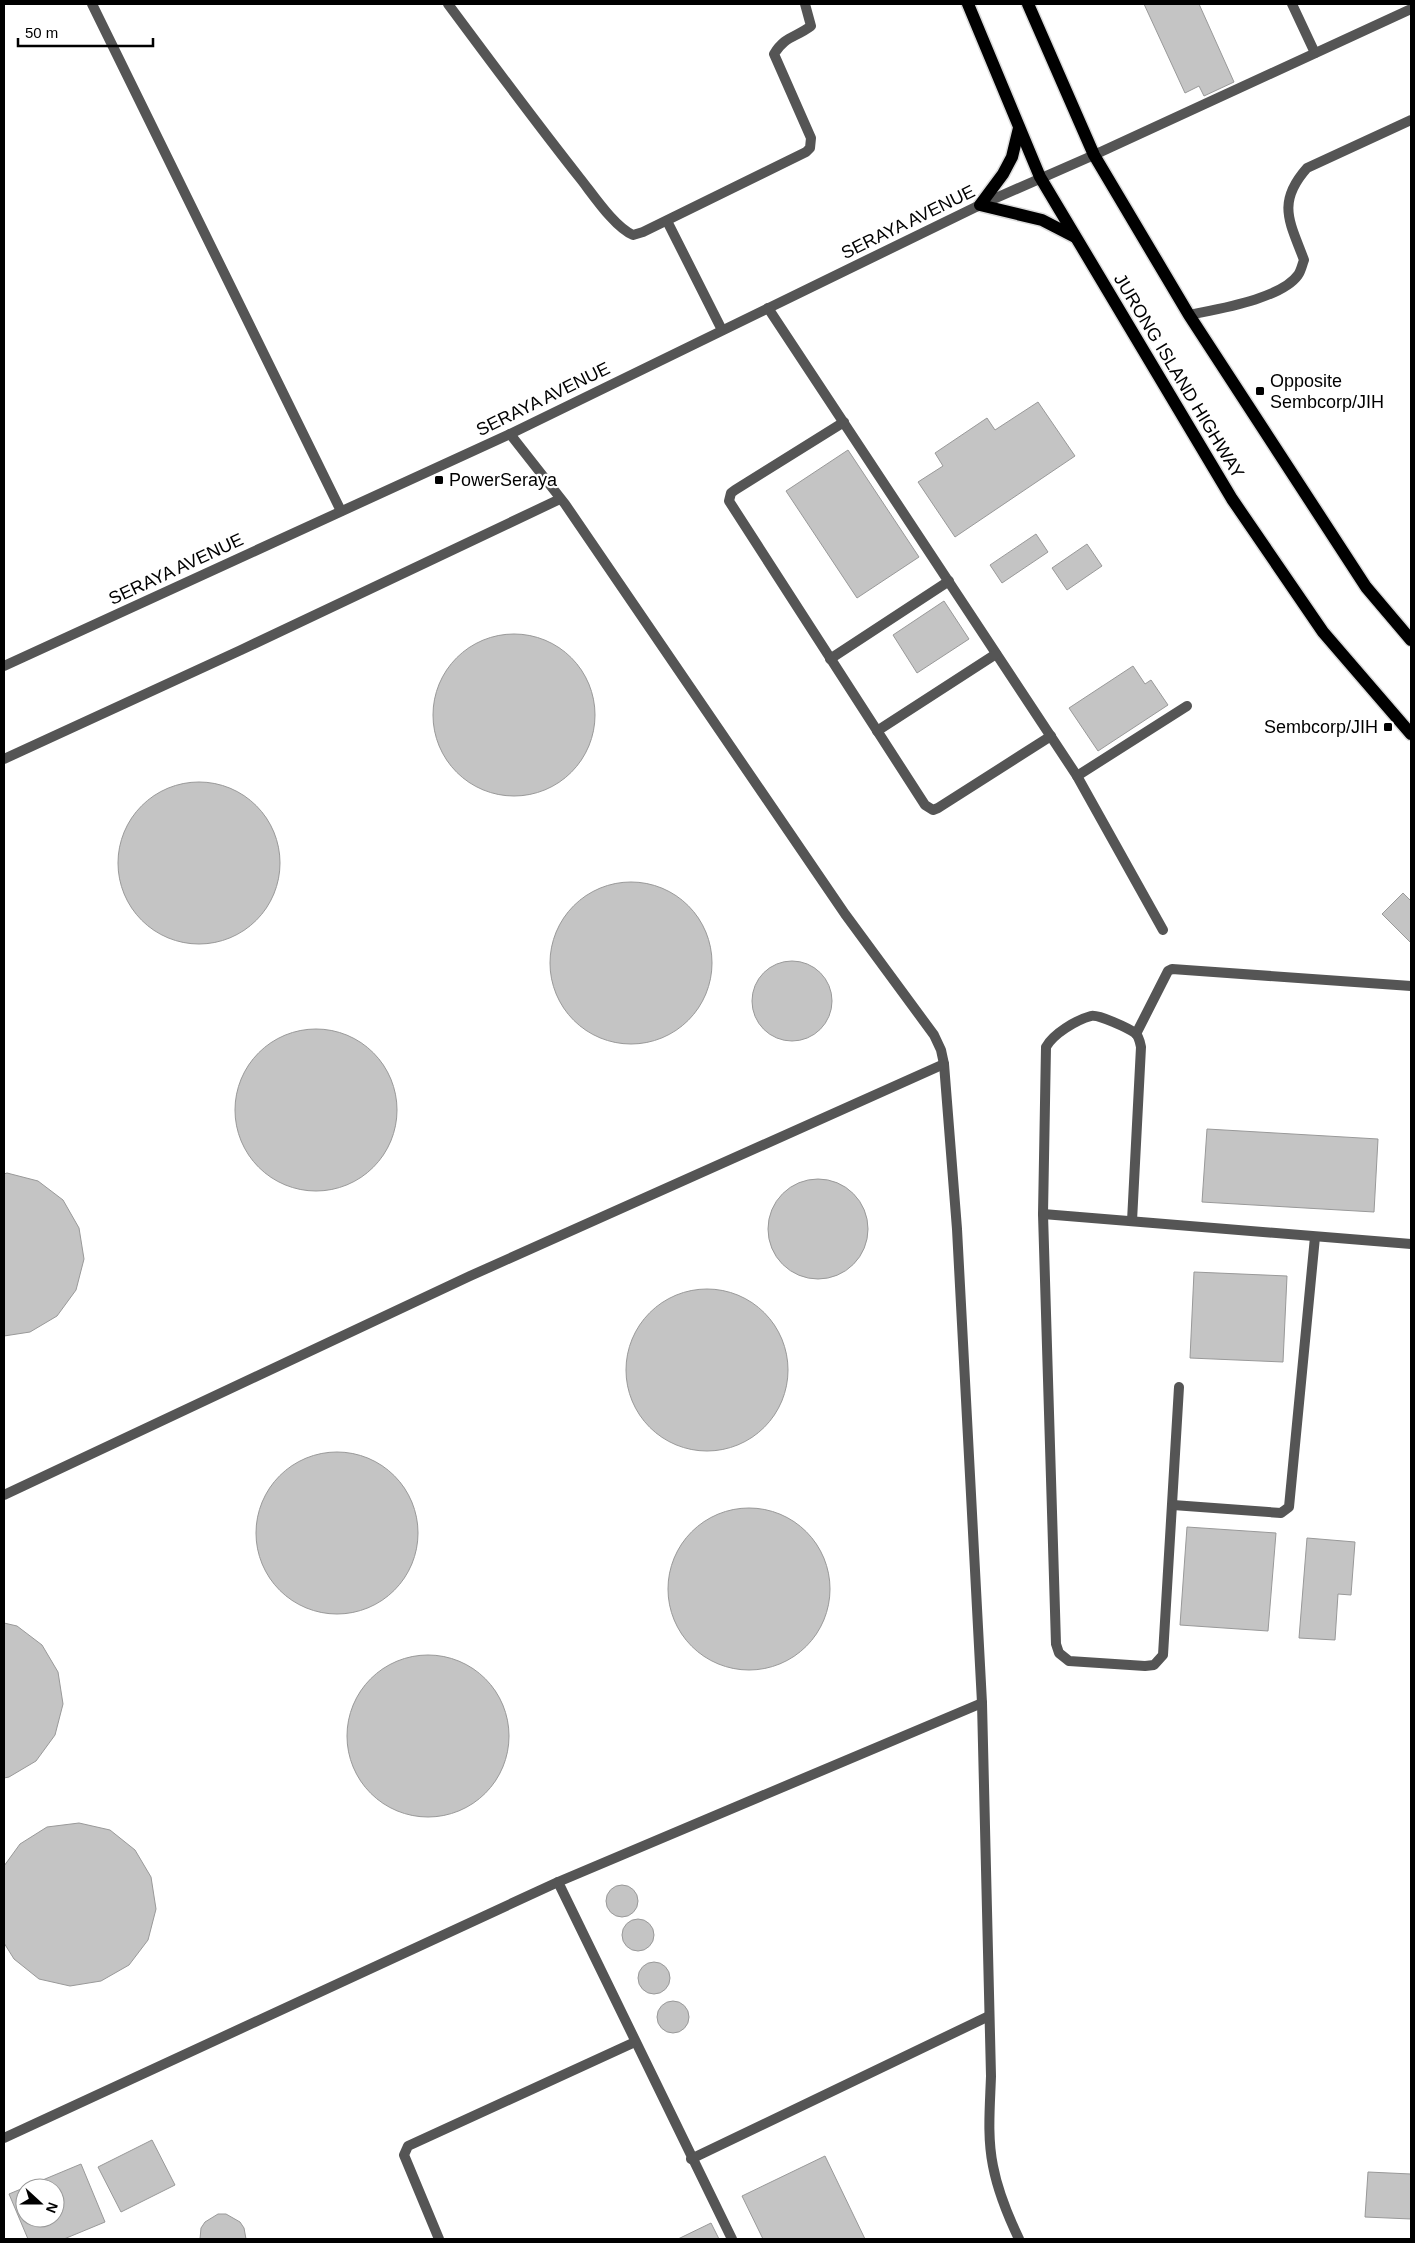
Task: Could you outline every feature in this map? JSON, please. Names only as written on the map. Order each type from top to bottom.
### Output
[{"type":"main road","name":"JURONG ISLAND HIGHWAY","points":[[968,4],[1040,177],[1232,499],[1323,632],[1411,734]]},
{"type":"main road","points":[[1028,4],[1094,155],[1189,315],[1366,587],[1411,640]]},
{"type":"main road","points":[[1019,128],[1012,157],[1003,174],[980,205],[1042,220],[1076,237]]},
{"type":"street","points":[[92,4],[342,511]]},
{"type":"street","points":[[448,4],[526,110],[600,204],[626,232],[633,235],[667,221],[806,152],[810,148],[811,138],[774,54],[781,42],[802,33],[811,26],[805,4]]},
{"type":"street","points":[[1292,4],[1315,53]]},
{"type":"street","name":"SERAYA AVENUE","points":[[4,666],[510,434],[980,205],[1040,177],[1094,155],[1411,8]]},
{"type":"street","points":[[1189,315],[1244,303],[1280,290],[1298,275],[1304,260],[1289,223],[1288,202],[1296,180],[1307,168],[1411,120]]},
{"type":"street","points":[[667,221],[722,330]]},
{"type":"street","points":[[768,308],[1077,776],[1163,930]]},
{"type":"street","points":[[844,422],[735,490],[731,493],[729,501],[876,731],[925,805],[933,810],[1050,736]]},
{"type":"street","points":[[510,434],[560,498],[845,914],[934,1036],[941,1050],[944,1064],[957,1229],[982,1703],[990,2016],[989,2127],[992,2166],[1004,2207],[1020,2239]]},
{"type":"street","points":[[4,758],[250,646],[560,498]]},
{"type":"street","points":[[830,659],[949,581]]},
{"type":"street","points":[[876,731],[996,654]]},
{"type":"street","points":[[1077,776],[1187,706]]},
{"type":"street","points":[[1136,1034],[1168,971],[1172,969],[1411,986]]},
{"type":"street","points":[[1132,1221],[1142,1047],[1136,1034],[1098,1016],[1091,1016],[1056,1034],[1046,1047],[1044,1214],[1056,1644],[1059,1653],[1064,1658],[1076,1663],[1145,1666],[1154,1665],[1160,1661],[1164,1650],[1179,1387]]},
{"type":"street","points":[[4,1495],[461,1280],[944,1064]]},
{"type":"street","points":[[1044,1214],[1411,1244]]},
{"type":"street","points":[[1173,1505],[1281,1513],[1290,1507],[1316,1236]]},
{"type":"street","points":[[4,2138],[558,1882],[982,1703]]},
{"type":"street","points":[[558,1882],[732,2239]]},
{"type":"street","points":[[692,2159],[990,2016]]},
{"type":"street","points":[[440,2239],[404,2155],[408,2146],[635,2042]]},
{"type":"building","points":[[1144,4],[1199,4],[1234,82],[1204,96],[1199,86],[1185,93]]},
{"type":"building","points":[[1038,402],[1075,456],[955,537],[918,482],[943,466],[935,453],[987,418],[995,430]]},
{"type":"building","points":[[848,450],[919,557],[857,598],[786,491]]},
{"type":"building","points":[[1036,534],[1048,552],[1002,583],[990,565]]},
{"type":"building","points":[[1087,544],[1102,566],[1067,590],[1052,568]]},
{"type":"building","points":[[944,601],[969,639],[917,673],[893,635]]},
{"type":"building","points":[[514,634],[545,640],[571,658],[589,684],[595,715],[589,746],[571,772],[545,790],[514,796],[483,790],[457,772],[439,746],[433,715],[439,684],[457,658],[483,640]]},
{"type":"building","points":[[1133,666],[1145,684],[1151,680],[1168,705],[1098,751],[1069,708]]},
{"type":"building","points":[[199,782],[215,784],[230,789],[244,796],[256,806],[266,818],[273,832],[278,847],[280,863],[278,879],[273,894],[266,908],[256,920],[244,930],[230,937],[215,942],[199,944],[183,942],[168,937],[154,930],[142,920],[132,908],[125,894],[120,879],[118,863],[120,847],[125,832],[132,818],[142,806],[154,796],[168,789],[183,784]]},
{"type":"building","points":[[631,882],[647,884],[662,889],[676,896],[688,906],[698,918],[705,932],[710,947],[712,963],[710,979],[705,994],[698,1008],[688,1020],[676,1030],[662,1037],[647,1042],[631,1044],[615,1042],[600,1037],[586,1030],[574,1020],[564,1008],[557,994],[552,979],[550,963],[552,947],[557,932],[564,918],[574,906],[586,896],[600,889],[615,884]]},
{"type":"building","points":[[1403,893],[1411,901],[1411,943],[1382,914]]},
{"type":"building","points":[[792,961],[807,964],[820,973],[829,986],[832,1001],[829,1016],[820,1029],[807,1038],[792,1041],[777,1038],[764,1029],[755,1016],[752,1001],[755,986],[764,973],[777,964]]},
{"type":"building","points":[[316,1029],[347,1035],[373,1053],[391,1079],[397,1110],[391,1141],[373,1167],[347,1185],[316,1191],[285,1185],[259,1167],[241,1141],[235,1110],[241,1079],[259,1053],[285,1035]]},
{"type":"building","points":[[1207,1129],[1378,1139],[1374,1212],[1202,1202]]},
{"type":"building","points":[[7,1173],[38,1181],[63,1200],[79,1228],[84,1259],[76,1290],[57,1316],[30,1332],[4,1336],[4,1174]]},
{"type":"building","points":[[818,1179],[837,1182],[854,1193],[865,1210],[868,1229],[865,1248],[854,1265],[837,1276],[818,1279],[799,1276],[782,1265],[771,1248],[768,1229],[771,1210],[782,1193],[799,1182]]},
{"type":"building","points":[[1194,1272],[1287,1276],[1283,1362],[1190,1358]]},
{"type":"building","points":[[707,1289],[723,1291],[738,1296],[752,1303],[764,1313],[774,1325],[781,1339],[786,1354],[788,1370],[786,1386],[781,1401],[774,1415],[764,1427],[752,1437],[738,1444],[723,1449],[707,1451],[691,1449],[676,1444],[662,1437],[650,1427],[640,1415],[633,1401],[628,1386],[626,1370],[628,1354],[633,1339],[640,1325],[650,1313],[662,1303],[676,1296],[691,1291]]},
{"type":"building","points":[[337,1452],[353,1454],[368,1459],[382,1466],[394,1476],[404,1488],[411,1502],[416,1517],[418,1533],[416,1549],[411,1564],[404,1578],[394,1590],[382,1600],[368,1607],[353,1612],[337,1614],[321,1612],[306,1607],[292,1600],[280,1590],[270,1578],[263,1564],[258,1549],[256,1533],[258,1517],[263,1502],[270,1488],[280,1476],[292,1466],[306,1459],[321,1454]]},
{"type":"building","points":[[749,1508],[765,1510],[780,1515],[794,1522],[806,1532],[816,1544],[823,1558],[828,1573],[830,1589],[828,1605],[823,1620],[816,1634],[806,1646],[794,1656],[780,1663],[765,1668],[749,1670],[733,1668],[718,1663],[704,1656],[692,1646],[682,1634],[675,1620],[670,1605],[668,1589],[670,1573],[675,1558],[682,1544],[692,1532],[704,1522],[718,1515],[733,1510]]},
{"type":"building","points":[[1187,1527],[1276,1533],[1268,1631],[1180,1625]]},
{"type":"building","points":[[1307,1538],[1355,1542],[1351,1595],[1338,1594],[1335,1640],[1299,1638]]},
{"type":"building","points":[[4,1623],[17,1626],[42,1645],[58,1672],[63,1704],[55,1735],[36,1761],[4,1778]]},
{"type":"building","points":[[428,1655],[459,1661],[485,1679],[503,1705],[509,1736],[503,1767],[485,1793],[459,1811],[428,1817],[397,1811],[371,1793],[353,1767],[347,1736],[353,1705],[371,1679],[397,1661]]},
{"type":"building","points":[[79,1823],[110,1830],[135,1850],[151,1877],[156,1909],[148,1940],[129,1965],[101,1981],[70,1986],[39,1979],[14,1959],[4,1943],[4,1866],[20,1844],[47,1827]]},
{"type":"building","points":[[622,1885],[628,1886],[633,1890],[637,1895],[637,1907],[633,1912],[628,1916],[622,1917],[616,1916],[611,1912],[607,1907],[606,1901],[607,1895],[611,1890],[616,1886]]},
{"type":"building","points":[[638,1919],[644,1920],[649,1924],[653,1929],[653,1941],[649,1946],[644,1950],[638,1951],[632,1950],[627,1946],[623,1941],[622,1935],[623,1929],[627,1924],[632,1920]]},
{"type":"building","points":[[654,1962],[660,1963],[665,1967],[669,1972],[669,1984],[665,1989],[660,1993],[654,1994],[648,1993],[643,1989],[639,1984],[638,1978],[639,1972],[643,1967],[648,1963]]},
{"type":"building","points":[[673,2001],[679,2002],[684,2006],[688,2011],[688,2023],[684,2028],[679,2032],[673,2033],[667,2032],[662,2028],[658,2023],[657,2017],[658,2011],[662,2006],[667,2002]]},
{"type":"building","points":[[152,2140],[175,2185],[121,2212],[98,2167]]},
{"type":"building","points":[[825,2156],[865,2239],[763,2239],[742,2196]]},
{"type":"building","points":[[81,2164],[105,2222],[64,2239],[28,2239],[23,2228],[65,2228],[65,2178],[47,2178]]},
{"type":"building","points":[[1368,2172],[1411,2174],[1411,2219],[1365,2217]]},
{"type":"building","points":[[15,2192],[15,2208],[9,2194]]},
{"type":"building","points":[[218,2214],[226,2214],[240,2222],[244,2228],[246,2239],[200,2239],[201,2228],[205,2222]]},
{"type":"building","points":[[711,2223],[719,2239],[678,2239]]},
{"type":"place","name":"Opposite Sembcorp/JIH","points":[[1260,391]]},
{"type":"place","name":"PowerSeraya","points":[[439,480]]},
{"type":"place","name":"Sembcorp/JIH","points":[[1388,727]]}]
